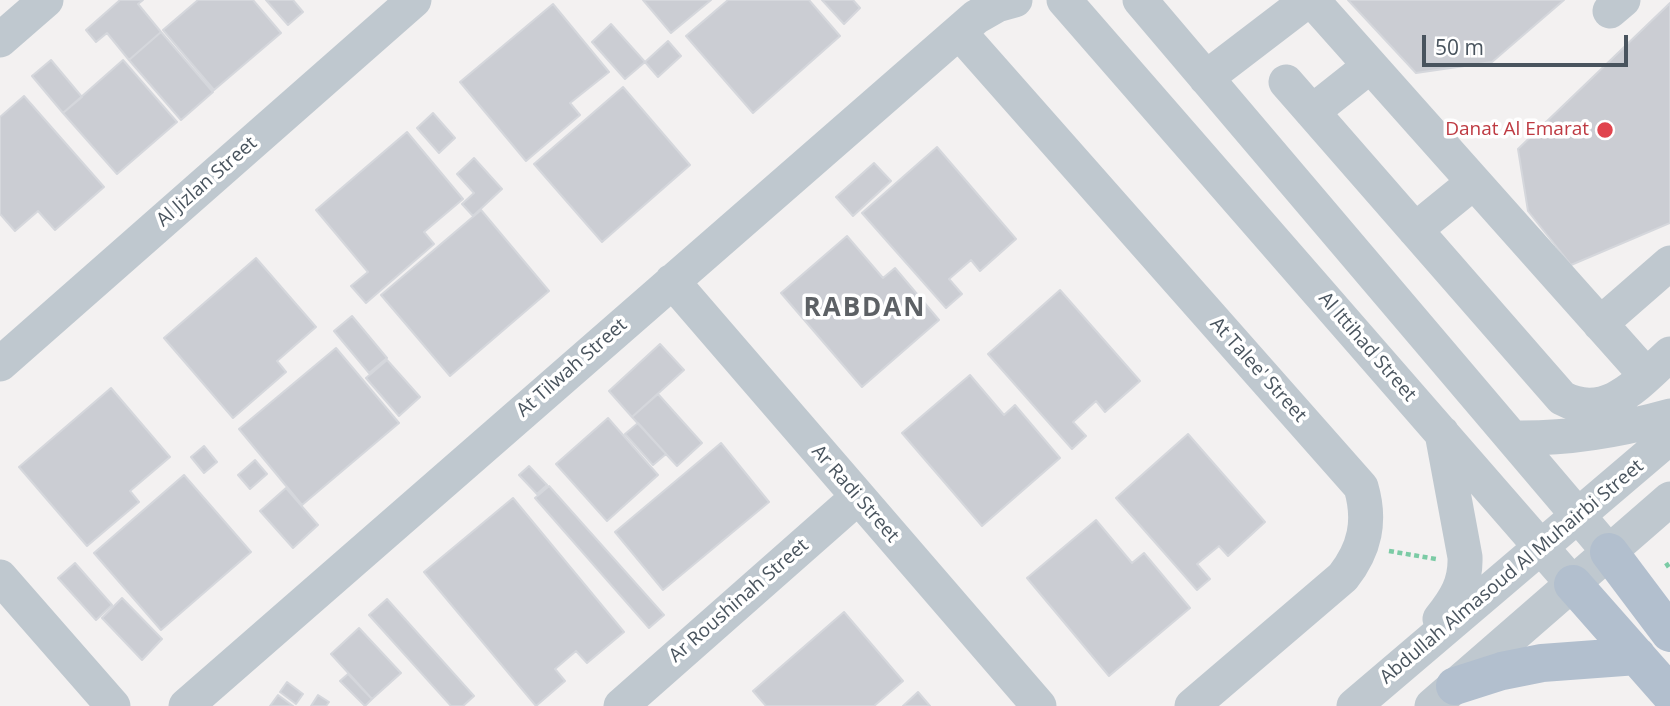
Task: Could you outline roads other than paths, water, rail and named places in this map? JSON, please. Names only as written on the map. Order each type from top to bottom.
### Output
[{"type":"main road","points":[[1609,552],[1670,633]]},
{"type":"main road","name":"Al Ittihad Street","points":[[1573,584],[1670,694]]},
{"type":"main road","points":[[1444,696],[1502,671],[1542,663],[1637,656]]},
{"type":"street","points":[[0,40],[46,0]]},
{"type":"street","name":"Al Jizlan Street","points":[[0,364],[414,0]]},
{"type":"street","name":"At Tilwah Street","points":[[959,32],[976,0]]},
{"type":"street","name":"At Tilwah Street","points":[[186,706],[959,32],[986,11],[1015,0]]},
{"type":"street","points":[[1140,0],[1609,552]]},
{"type":"street","points":[[1206,78],[1310,0],[1600,324],[1658,365],[1625,394],[1599,405],[1587,407],[1562,398],[1286,82]]},
{"type":"street","name":"Al Ittihad Street","points":[[1061,1],[1573,584]]},
{"type":"street","name":"At Talee' Street","points":[[959,32],[1362,487],[1367,519],[1366,535],[1353,565],[1343,577],[1192,706]]},
{"type":"street","points":[[1312,111],[1370,66]]},
{"type":"street","points":[[1415,230],[1474,182]]},
{"type":"street","points":[[1341,235],[1387,198]]},
{"type":"street","points":[[1600,324],[1670,263]]},
{"type":"street","name":"Ar Radi Street","points":[[672,281],[1039,706]]},
{"type":"street","points":[[1514,438],[1598,431],[1670,416]]},
{"type":"street","points":[[1411,656],[1452,604],[1461,589],[1465,572],[1465,557],[1442,433]]},
{"type":"street","name":"Abdullah Almasoud Al Muhairbi Street","points":[[1354,706],[1670,437]]},
{"type":"street","name":"Ar Roushinah Street","points":[[621,706],[858,497]]},
{"type":"street","points":[[1444,696],[1670,499]]},
{"type":"street","points":[[0,577],[113,706]]},
{"type":"place","name":"Danat Al Emarat","points":[[1605,130]]},
{"type":"district","name":"RABDAN","points":[[865,309]]}]
